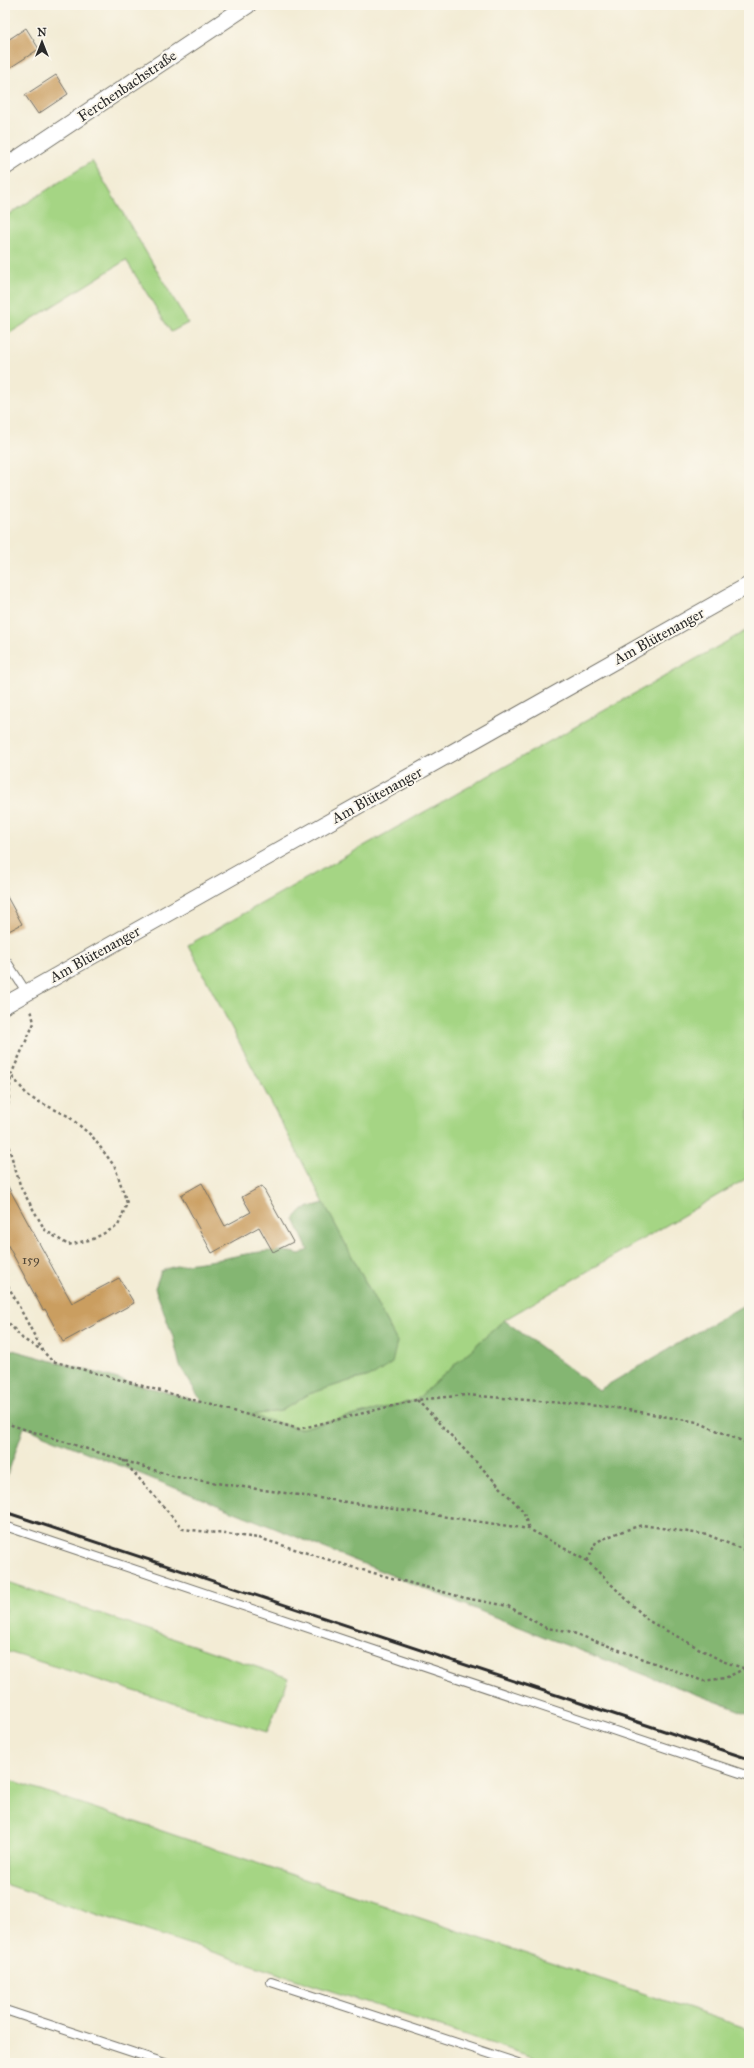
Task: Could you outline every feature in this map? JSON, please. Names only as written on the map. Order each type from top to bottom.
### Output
[{"type":"street","name":"Ferchenbachstraße","points":[[5,167],[248,5]]},
{"type":"street","name":"Am Blütenanger","points":[[5,1005],[749,585]]},
{"type":"lane","points":[[5,961],[27,993]]},
{"type":"lane","points":[[5,1526],[749,1776]]},
{"type":"lane","points":[[271,1982],[518,2063]]},
{"type":"lane","points":[[5,2010],[165,2063]]},
{"type":"path","points":[[11,1075],[29,1097],[68,1116],[92,1136],[115,1168],[127,1203],[118,1226],[93,1239],[68,1245],[45,1230],[21,1188],[5,1135],[11,1075],[34,1023],[27,993]]},
{"type":"path","points":[[5,1280],[42,1350],[52,1361],[299,1429],[416,1400],[466,1395],[611,1407],[697,1422],[749,1444]]},
{"type":"path","points":[[5,1319],[23,1339],[42,1350]]},
{"type":"path","points":[[416,1400],[523,1511],[529,1529]]},
{"type":"path","points":[[5,1423],[176,1477],[529,1529],[587,1561],[649,1621],[722,1661],[749,1670]]},
{"type":"path","points":[[123,1460],[183,1529],[259,1538],[359,1569],[465,1598],[508,1606],[546,1628],[568,1631],[703,1681],[725,1678],[744,1669]]},
{"type":"path","points":[[587,1561],[596,1542],[642,1525],[708,1535],[749,1552]]},
{"type":"green space","points":[[92,161],[188,323],[171,332],[126,260],[5,336],[5,217]]},
{"type":"green space","points":[[749,629],[749,1177],[504,1320],[416,1400],[299,1429],[250,1415],[281,1411],[309,1394],[349,1381],[367,1377],[397,1342],[188,945]]},
{"type":"green space","points":[[324,1203],[397,1342],[392,1363],[374,1375],[349,1381],[309,1394],[281,1411],[251,1415],[299,1429],[416,1400],[504,1320],[599,1390],[749,1302],[749,1714],[542,1636],[24,1427],[5,1482],[5,1348],[202,1402],[180,1366],[173,1337],[155,1288],[161,1271],[183,1265],[260,1252],[280,1251],[300,1254],[308,1250],[294,1219],[303,1209]]},
{"type":"green space","points":[[5,1581],[289,1678],[267,1732],[5,1651]]},
{"type":"green space","points":[[5,1778],[749,2029],[749,2063],[551,2063],[5,1884]]},
{"type":"building","points":[[26,28],[39,49],[5,71],[5,42]]},
{"type":"building","points":[[56,75],[68,94],[38,114],[25,95]]},
{"type":"building","points":[[5,893],[22,924],[5,933]]},
{"type":"building","points":[[5,1181],[72,1303],[119,1278],[134,1303],[63,1342],[45,1309],[43,1310],[5,1240]]},
{"type":"building","points":[[202,1183],[225,1226],[251,1212],[242,1197],[262,1186],[293,1242],[273,1252],[259,1227],[212,1253],[181,1195]]},
{"type":"railway","points":[[5,1512],[749,1759]]}]
